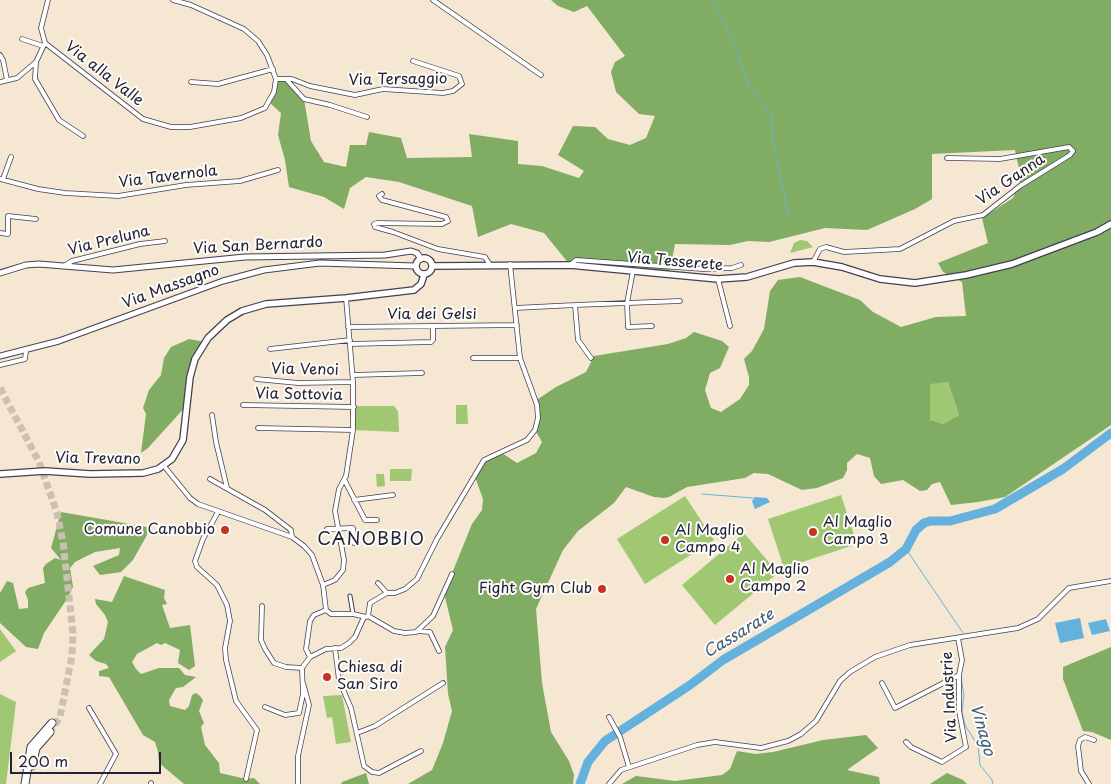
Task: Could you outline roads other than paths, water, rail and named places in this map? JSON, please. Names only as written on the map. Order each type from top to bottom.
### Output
[{"type":"highway","points":[[25,784],[31,747],[52,722]]},
{"type":"highway","points":[[29,784],[36,748],[50,732]]},
{"type":"main road","name":"Via Tesserete","points":[[432,266],[490,264],[570,265],[718,279],[739,278],[794,264],[813,262],[898,283],[931,281],[966,276],[1012,264],[1088,236],[1111,224]]},
{"type":"main road","points":[[164,466],[177,453],[184,436],[189,384],[195,359],[205,342],[218,327],[238,313],[259,306],[414,290],[421,284],[424,275],[431,271],[432,266],[428,259],[421,259],[416,266],[417,271],[424,275]]},
{"type":"main road","name":"Via Trevano","points":[[0,474],[45,471],[90,474],[143,473],[164,466]]},
{"type":"street","points":[[48,0],[41,28],[44,45],[36,62],[35,80],[59,120],[83,136]]},
{"type":"street","points":[[173,0],[191,5],[252,34],[264,50],[276,79]]},
{"type":"street","points":[[188,0],[191,5]]},
{"type":"street","points":[[433,0],[541,75]]},
{"type":"street","name":"Via alla Valle","points":[[22,40],[44,45],[83,70],[141,117],[171,127],[218,123],[259,112],[270,103],[276,79]]},
{"type":"street","points":[[0,55],[3,60],[7,80]]},
{"type":"street","name":"Via Tersaggio","points":[[276,79],[286,78],[310,86],[354,94],[383,89],[443,93],[452,91],[462,84],[459,76],[413,61]]},
{"type":"street","points":[[0,82],[17,78],[36,62]]},
{"type":"street","points":[[191,82],[218,84],[273,69]]},
{"type":"street","points":[[286,78],[304,99],[367,117]]},
{"type":"street","name":"Via Ganna","points":[[813,262],[820,249],[826,247],[844,252],[900,249],[954,221],[983,215],[1020,186],[1070,155],[1073,151],[1069,147],[1000,159],[947,158]]},
{"type":"street","points":[[1,179],[10,158]]},
{"type":"street","name":"Via Tavernola","points":[[1,179],[65,193],[118,196],[186,185],[240,181],[278,170]]},
{"type":"street","points":[[382,194],[379,197],[382,200],[446,217],[448,221],[442,224],[377,223],[374,224],[375,227],[438,249],[485,257],[490,264]]},
{"type":"street","points":[[0,234],[8,234],[8,216],[36,219]]},
{"type":"street","name":"Via Preluna","points":[[0,273],[32,264],[64,266],[72,261],[140,244],[165,241]]},
{"type":"street","name":"Via San Bernardo","points":[[64,266],[121,270],[245,256],[385,256],[411,251],[417,253],[421,259]]},
{"type":"street","points":[[570,265],[572,261],[579,260],[703,269],[741,266]]},
{"type":"street","name":"Via Massagno","points":[[0,356],[26,351],[223,281],[264,270],[327,263],[416,266]]},
{"type":"street","points":[[265,707],[285,715],[299,713],[302,706],[302,668],[310,657],[326,649],[341,648],[355,637],[366,617],[370,604],[387,593],[395,593],[405,589],[418,578],[437,539],[484,460],[528,440],[535,430],[538,418],[537,405],[520,358],[510,264]]},
{"type":"street","points":[[633,271],[627,303],[628,327],[652,326]]},
{"type":"street","points":[[718,279],[730,326]]},
{"type":"street","points":[[323,586],[332,583],[343,570],[344,560],[338,529],[336,499],[339,489],[345,481],[353,430],[354,407],[346,298]]},
{"type":"street","points":[[515,308],[680,301]]},
{"type":"street","points":[[575,305],[578,340],[590,358]]},
{"type":"street","name":"Via dei Gelsi","points":[[348,327],[517,325]]},
{"type":"street","points":[[270,350],[350,342],[431,342],[433,340],[433,326]]},
{"type":"street","points":[[0,365],[25,359],[26,351]]},
{"type":"street","points":[[473,358],[520,358]]},
{"type":"street","points":[[353,375],[422,374]]},
{"type":"street","name":"Via Venoi","points":[[256,379],[298,383],[353,382]]},
{"type":"street","name":"Via Sottovia","points":[[243,405],[354,407]]},
{"type":"street","points":[[212,414],[216,442],[228,489]]},
{"type":"street","points":[[258,428],[353,430]]},
{"type":"street","points":[[164,466],[193,500],[218,512],[292,537],[309,550],[323,586],[326,610],[331,614],[352,614],[366,617],[394,631],[403,633],[430,632],[440,651]]},
{"type":"street","points":[[210,479],[265,510],[291,530],[292,537]]},
{"type":"street","points":[[345,481],[365,520],[377,520]]},
{"type":"street","points":[[354,500],[393,495]]},
{"type":"street","points":[[218,512],[202,540],[195,561],[200,570],[217,585],[227,605],[230,621],[225,652],[228,668],[239,708],[257,730],[246,779]]},
{"type":"street","points":[[326,529],[353,529],[354,543]]},
{"type":"street","points":[[416,632],[433,616],[452,574]]},
{"type":"street","points":[[608,784],[615,774],[628,767],[710,743],[762,748],[788,741],[810,728],[836,685],[855,668],[874,657],[902,647],[1028,625],[1038,618],[1069,588],[1111,581]]},
{"type":"street","points":[[378,583],[387,593]]},
{"type":"street","points":[[350,596],[352,614]]},
{"type":"street","points":[[262,606],[262,640],[271,660],[280,666],[302,668]]},
{"type":"street","points":[[310,657],[306,649],[310,621],[314,615],[326,610]]},
{"type":"street","name":"Via Industrie","points":[[906,742],[911,747],[942,762],[966,747],[959,711],[959,675],[962,660],[960,637]]},
{"type":"street","points":[[335,648],[339,682],[351,708],[364,766],[374,773],[380,772],[421,750]]},
{"type":"street","points":[[882,683],[895,708],[959,675]]},
{"type":"street","points":[[298,784],[298,756],[309,705],[303,682]]},
{"type":"street","points":[[357,733],[375,726],[443,683]]},
{"type":"street","points":[[89,708],[116,754],[100,784]]},
{"type":"street","points":[[609,716],[620,737],[628,767]]},
{"type":"street","points":[[1090,784],[1081,771],[1078,746],[1080,740],[1085,737],[1094,740]]},
{"type":"water","points":[[755,497],[767,498],[770,502],[755,509],[752,501]]},
{"type":"water","points":[[1080,618],[1084,638],[1060,643],[1055,623]]},
{"type":"water","points":[[1106,619],[1110,631],[1092,635],[1088,623]]},
{"type":"waterway","points":[[712,0],[727,27],[750,88],[771,113],[773,141],[789,218]]},
{"type":"waterway","name":"Cassarate","points":[[580,784],[588,762],[605,741],[690,685],[723,660],[890,562],[906,549],[916,530],[924,523],[930,521],[950,521],[995,509],[1063,469],[1111,433]]},
{"type":"waterway","points":[[702,494],[753,498]]},
{"type":"waterway","name":"Cassarate","points":[[923,519],[924,523]]},
{"type":"waterway","name":"Vinago","points":[[906,549],[963,633]]},
{"type":"waterway","name":"Vinago","points":[[961,678],[964,695],[962,712],[965,725],[978,746],[980,765],[993,784]]},
{"type":"tunnel","points":[[0,388],[39,462],[57,513],[63,542],[73,633],[72,656],[60,717],[50,732]]},
{"type":"place","name":"Comune Canobbio","points":[[225,530]]},
{"type":"place","name":"Al Maglio Campo 3","points":[[813,532]]},
{"type":"place","name":"Al Maglio Campo 4","points":[[665,540]]},
{"type":"place","name":"Al Maglio Campo 2","points":[[730,579]]},
{"type":"place","name":"Fight Gym Club","points":[[602,589]]},
{"type":"place","name":"Chiesa di San Siro","points":[[327,677]]},
{"type":"district","name":"CANOBBIO","points":[[371,540]]}]
